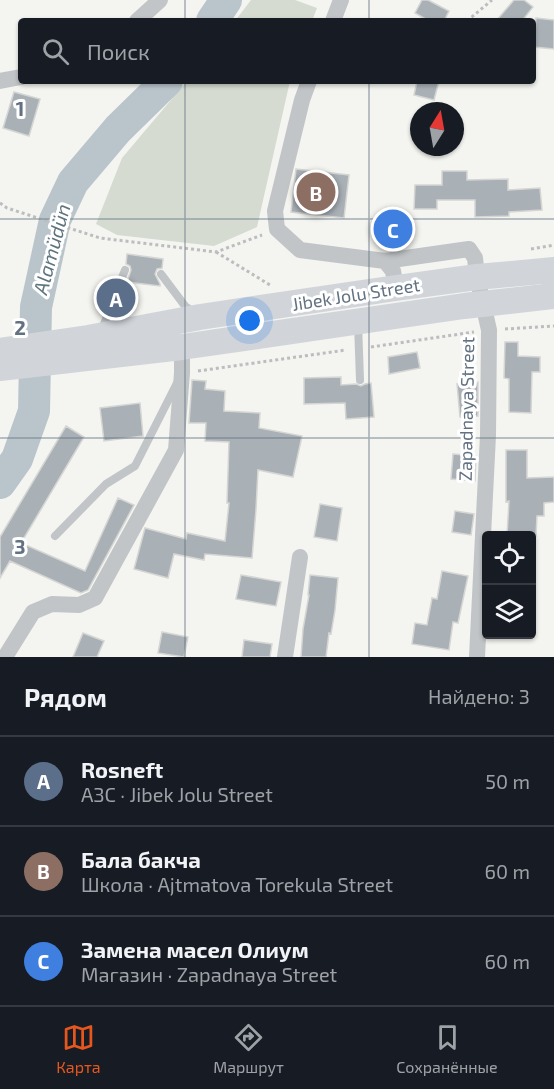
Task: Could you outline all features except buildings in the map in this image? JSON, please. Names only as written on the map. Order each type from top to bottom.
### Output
[{"type":"main road","name":"Jibek Jolu Street","points":[[94,344],[200,317],[396,288],[554,270]]},
{"type":"main road","name":"Jibek Jolu Street","points":[[94,344],[182,347],[483,303],[554,296]]},
{"type":"main road","points":[[0,351],[94,344]]},
{"type":"main road","points":[[0,368],[94,344]]},
{"type":"street","points":[[140,18],[160,0]]},
{"type":"street","points":[[334,18],[341,0]]},
{"type":"street","points":[[0,81],[18,78]]},
{"type":"street","points":[[308,84],[275,211],[278,230],[300,250],[385,261],[393,271],[396,288]]},
{"type":"street","name":"Zapadnaya Street","points":[[385,261],[469,249],[475,258],[477,278],[489,330],[488,435],[477,657]]},
{"type":"street","points":[[5,657],[33,612],[52,604],[79,605],[94,598],[176,450],[182,347]]},
{"type":"street","points":[[285,657],[300,557]]},
{"type":"lane","points":[[94,344],[125,270]]},
{"type":"lane","points":[[161,274],[185,306],[200,317]]},
{"type":"lane","points":[[358,321],[360,380]]},
{"type":"lane","points":[[55,536],[106,484],[135,466],[182,373]]},
{"type":"path","points":[[471,18],[492,0]]},
{"type":"path","points":[[0,203],[7,208],[100,238],[216,252],[270,285]]},
{"type":"path","points":[[216,252],[278,230]]},
{"type":"path","points":[[182,373],[489,330],[554,326]]},
{"type":"shaded area","points":[[251,0],[295,0],[317,8],[313,18],[237,18]]},
{"type":"shaded area","points":[[184,84],[289,84],[257,227],[214,246],[117,235],[96,224],[122,158]]},
{"type":"waterway","name":"Alamüdün","points":[[214,18],[226,0]]},
{"type":"waterway","name":"Alamüdün","points":[[0,483],[17,459],[34,411],[36,307],[55,220],[73,182],[118,129],[164,84]]},
{"type":"place","name":"Бала бакча","points":[[316,192]]},
{"type":"place","name":"Замена масел Олиум","points":[[393,229]]},
{"type":"place","name":"Rosneft","points":[[116,298]]}]
